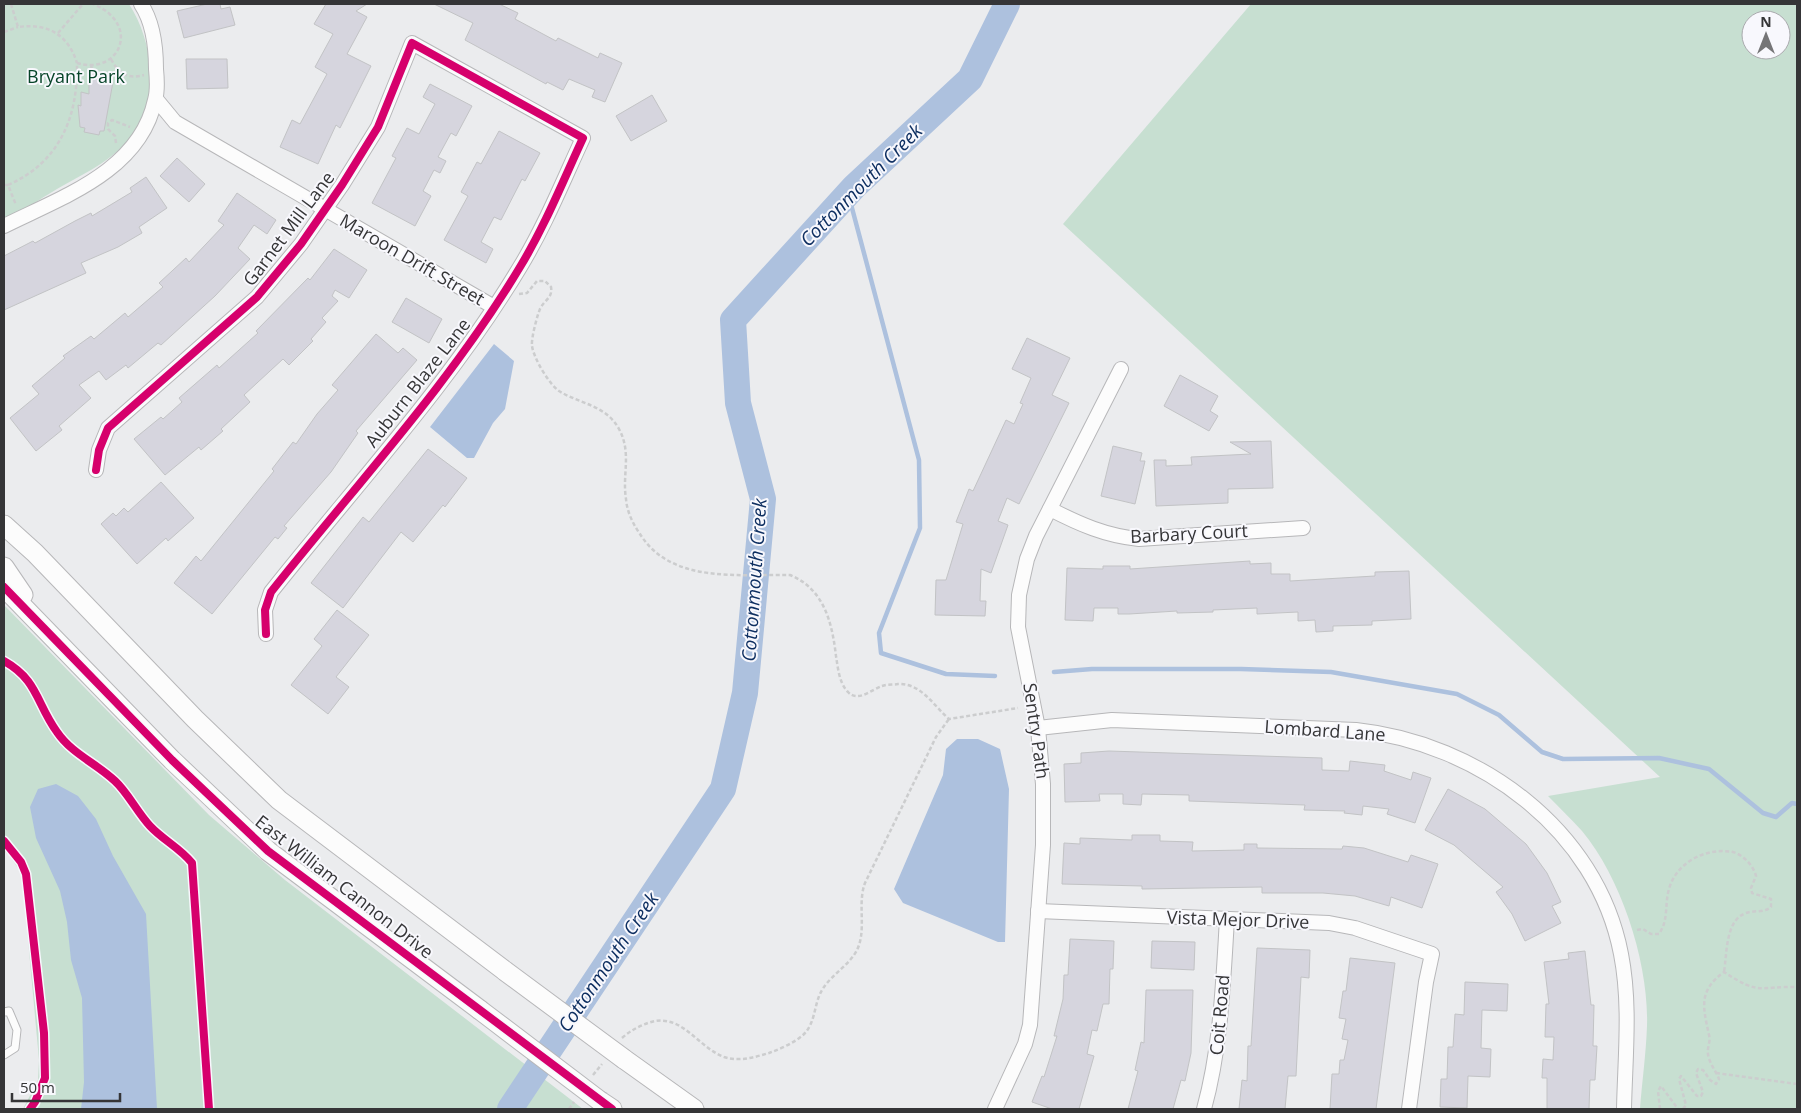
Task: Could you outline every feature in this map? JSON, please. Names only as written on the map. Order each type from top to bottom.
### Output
[{"type":"street","points":[[4,226],[99,178],[130,150],[139,125],[156,99],[156,50],[150,22],[141,4]]},
{"type":"street","name":"Garnet Mill Lane","points":[[96,470],[99,450],[108,428],[257,297],[301,244],[325,210],[378,126],[412,44],[583,138]]},
{"type":"street","points":[[156,99],[175,122]]},
{"type":"street","points":[[139,125],[175,122]]},
{"type":"street","name":"Maroon Drift Street","points":[[175,122],[494,307]]},
{"type":"street","name":"Auburn Blaze Lane","points":[[266,634],[265,610],[271,592],[450,372],[494,307],[541,229],[583,138]]},
{"type":"street","name":"Sentry Path","points":[[995,1109],[1025,1044],[1030,1025],[1044,798],[1038,728],[1018,627],[1019,595],[1027,559],[1121,369]]},
{"type":"street","name":"Barbary Court","points":[[1050,510],[1088,528],[1118,537],[1139,539],[1303,528]]},
{"type":"street","name":"East William Cannon Drive","points":[[4,525],[35,553],[195,719],[279,800],[616,1054],[694,1109]]},
{"type":"street","name":"East William Cannon Drive","points":[[4,567],[27,601],[79,665]]},
{"type":"street","name":"East William Cannon Drive","points":[[4,587],[219,806],[268,850],[606,1105]]},
{"type":"street","name":"Lombard Lane","points":[[1038,728],[1112,720],[1356,730],[1386,734],[1426,744],[1463,760],[1518,794],[1563,834],[1588,870],[1608,908],[1621,954],[1627,1000],[1624,1109]]},
{"type":"street","name":"Vista Mejor Drive","points":[[1038,911],[1329,923],[1355,928],[1432,954],[1424,991],[1409,1109]]},
{"type":"street","name":"Coit Road","points":[[1204,1109],[1213,1077],[1220,1037],[1227,919]]},
{"type":"lane","points":[[4,1012],[8,1011],[17,1036],[15,1048],[4,1055]]},
{"type":"path","points":[[11,4],[18,27]]},
{"type":"path","points":[[58,33],[83,4]]},
{"type":"path","points":[[77,63],[91,66],[111,59],[121,39],[118,23],[110,12],[93,4]]},
{"type":"path","points":[[4,32],[18,27],[40,26],[58,33],[67,41],[77,63],[76,99],[72,115],[58,144],[38,166],[6,185],[19,211]]},
{"type":"path","points":[[111,59],[124,75],[136,76],[146,74]]},
{"type":"path","points":[[91,66],[94,78]]},
{"type":"path","points":[[145,67],[146,79]]},
{"type":"path","points":[[106,116],[108,129],[115,136],[114,148]]},
{"type":"path","points":[[108,123],[112,120],[117,120],[131,128]]},
{"type":"path","points":[[131,128],[139,125]]},
{"type":"path","points":[[131,128],[139,125]]},
{"type":"path","points":[[519,294],[527,294],[537,281],[545,281],[552,287],[551,296],[540,309],[532,348],[549,382],[555,388],[599,408],[618,427],[627,452],[626,500],[633,524],[645,543],[662,559],[697,572],[790,575],[801,580],[821,600],[828,613],[839,677],[849,693],[860,696],[882,686],[907,684],[920,689],[949,718]]},
{"type":"path","points":[[588,1081],[616,1054],[623,1036],[639,1026],[652,1021],[666,1020],[685,1028],[715,1052],[734,1059],[745,1059],[777,1050],[802,1036],[814,1016],[820,992],[857,951],[863,918],[861,896],[865,883],[936,737],[949,718],[1018,708]]},
{"type":"path","points":[[1637,930],[1643,929],[1651,934],[1659,934],[1666,920],[1668,893],[1672,881],[1682,867],[1703,853],[1719,850],[1737,853],[1754,867],[1756,876],[1751,888],[1752,893],[1771,899],[1771,906],[1768,910],[1745,913],[1735,920],[1729,935],[1724,972],[1714,980],[1705,995],[1703,1014],[1710,1038],[1708,1057],[1719,1080],[1716,1084],[1710,1080],[1703,1070],[1698,1069],[1696,1073],[1703,1092],[1701,1096],[1696,1096],[1681,1076],[1679,1080],[1686,1105],[1683,1109]]},
{"type":"path","points":[[1724,972],[1747,987],[1755,989],[1797,987]]},
{"type":"path","points":[[1716,1073],[1797,1084]]},
{"type":"path","points":[[1660,1109],[1658,1091],[1661,1086],[1678,1109]]},
{"type":"path","points":[[569,1109],[579,1095]]},
{"type":"green space","name":"Bryant Park","points":[[4,4],[129,4],[144,35],[150,70],[150,88],[147,106],[141,122],[131,137],[115,154],[4,220]]},
{"type":"green space","points":[[1251,4],[1797,4],[1797,1109],[1640,1109],[1647,1026],[1643,976],[1638,950],[1621,897],[1609,873],[1582,831],[1548,796],[1660,777],[1063,224]]},
{"type":"green space","points":[[4,605],[209,815],[285,880],[583,1109],[23,1109],[38,1080],[39,1060],[22,874],[4,851]]},
{"type":"water","points":[[494,344],[514,361],[505,409],[493,423],[474,458],[467,458],[430,427]]},
{"type":"water","points":[[957,739],[978,739],[1000,749],[1009,789],[1005,942],[998,942],[903,903],[894,889],[943,775],[946,749]]},
{"type":"water","points":[[56,784],[78,796],[96,819],[113,856],[146,914],[157,1109],[81,1109],[84,1082],[82,998],[71,960],[67,922],[60,891],[36,838],[30,807],[38,789]]},
{"type":"building","points":[[207,4],[220,4],[221,9],[230,7],[235,25],[184,38],[177,11]]},
{"type":"building","points":[[326,4],[367,4],[356,11],[367,17],[347,54],[371,66],[340,128],[336,125],[318,164],[280,147],[292,120],[300,124],[327,74],[315,67],[333,34],[314,24]]},
{"type":"building","points":[[434,4],[499,4],[518,13],[515,19],[556,41],[558,38],[598,58],[600,53],[622,63],[605,102],[592,97],[595,90],[569,79],[563,90],[547,82],[546,84],[465,40],[473,23]]},
{"type":"building","points":[[186,59],[227,59],[228,88],[187,89]]},
{"type":"building","points":[[89,77],[113,82],[104,131],[100,131],[99,135],[84,132],[85,128],[80,127],[78,105],[81,106],[81,92],[89,94]]},
{"type":"building","points":[[430,84],[472,106],[456,136],[451,133],[438,157],[446,161],[440,173],[434,170],[423,191],[431,196],[415,226],[372,203],[396,158],[392,156],[407,128],[419,134],[435,104],[423,97]]},
{"type":"building","points":[[652,95],[667,121],[631,141],[616,116]]},
{"type":"building","points":[[499,131],[540,153],[525,181],[522,179],[501,220],[494,217],[481,242],[493,249],[486,263],[444,240],[468,196],[461,192],[477,162],[481,164]]},
{"type":"building","points":[[177,158],[205,184],[189,202],[160,176]]},
{"type":"building","points":[[146,177],[167,208],[139,227],[142,233],[118,247],[81,263],[86,273],[4,310],[4,256],[33,241],[35,243],[91,213],[92,216],[132,192],[130,188]]},
{"type":"building","points":[[237,193],[276,220],[267,234],[254,225],[238,248],[250,259],[215,296],[161,345],[158,343],[128,368],[126,365],[106,380],[99,371],[79,385],[91,398],[59,426],[62,430],[36,451],[10,418],[39,394],[32,386],[65,358],[63,356],[91,336],[94,339],[125,313],[128,317],[163,287],[159,283],[186,258],[189,262],[224,225],[218,221]]},
{"type":"building","points":[[334,249],[367,270],[349,298],[335,290],[332,296],[338,301],[322,318],[326,322],[311,339],[313,341],[289,365],[283,359],[244,395],[250,402],[221,429],[223,431],[201,450],[199,447],[165,475],[134,439],[161,417],[163,419],[182,402],[179,398],[217,365],[219,368],[258,333],[256,331],[308,278],[310,280]]},
{"type":"building","points":[[406,298],[442,319],[429,343],[392,322]]},
{"type":"building","points":[[376,334],[398,353],[403,348],[417,360],[356,431],[358,433],[331,472],[284,526],[287,528],[278,539],[275,537],[212,614],[174,583],[196,556],[201,561],[274,471],[272,469],[293,442],[296,444],[317,414],[338,390],[332,385]]},
{"type":"building","points":[[1027,338],[1070,358],[1052,395],[1069,403],[1019,504],[1007,498],[998,521],[1008,525],[991,573],[981,569],[980,601],[986,601],[985,616],[935,615],[936,580],[946,580],[963,524],[956,522],[969,489],[973,491],[1006,420],[1014,424],[1023,404],[1020,403],[1031,378],[1012,369]]},
{"type":"building","points":[[1180,375],[1218,396],[1210,411],[1218,416],[1209,431],[1164,406]]},
{"type":"building","points":[[1271,441],[1273,488],[1228,489],[1228,503],[1156,506],[1154,460],[1166,460],[1166,466],[1192,465],[1191,457],[1251,454],[1230,442]]},
{"type":"building","points":[[1113,446],[1142,453],[1140,461],[1145,461],[1135,504],[1101,496]]},
{"type":"building","points":[[428,449],[467,478],[445,507],[443,505],[413,542],[401,532],[343,608],[311,583],[363,517],[369,522]]},
{"type":"building","points":[[161,482],[194,518],[168,541],[166,538],[137,564],[101,524],[113,513],[116,516],[124,508],[128,512]]},
{"type":"building","points":[[1250,561],[1250,564],[1271,563],[1271,574],[1290,574],[1290,581],[1375,576],[1375,572],[1409,571],[1411,619],[1372,621],[1372,625],[1333,626],[1333,631],[1316,632],[1315,620],[1298,621],[1298,612],[1257,614],[1257,608],[1213,610],[1213,612],[1177,613],[1177,611],[1118,614],[1118,608],[1094,608],[1093,621],[1065,620],[1067,568],[1103,569],[1103,566],[1130,566],[1130,569]]},
{"type":"building","points":[[337,610],[369,635],[336,677],[349,687],[328,714],[291,685],[322,646],[314,639]]},
{"type":"building","points":[[1109,751],[1322,758],[1322,770],[1349,771],[1350,761],[1385,765],[1384,771],[1411,780],[1413,772],[1431,778],[1415,823],[1387,814],[1389,809],[1363,806],[1362,815],[1344,813],[1345,811],[1304,810],[1305,805],[1189,801],[1189,795],[1142,794],[1141,805],[1123,804],[1123,794],[1099,794],[1100,801],[1065,802],[1064,764],[1081,763],[1081,753]]},
{"type":"building","points":[[1448,789],[1485,809],[1526,844],[1547,873],[1561,902],[1552,906],[1561,923],[1525,941],[1512,914],[1496,892],[1503,887],[1454,845],[1425,830]]},
{"type":"building","points":[[1132,835],[1160,835],[1160,841],[1193,842],[1192,851],[1244,850],[1244,844],[1257,844],[1257,848],[1342,849],[1343,846],[1364,848],[1408,862],[1411,855],[1438,864],[1422,908],[1391,897],[1389,906],[1355,896],[1323,893],[1262,893],[1262,887],[1142,889],[1142,886],[1062,884],[1064,843],[1080,844],[1080,838],[1132,840]]},
{"type":"building","points":[[1070,939],[1114,941],[1113,969],[1110,969],[1109,1004],[1103,1004],[1097,1031],[1092,1030],[1087,1054],[1094,1056],[1079,1109],[1052,1109],[1032,1102],[1042,1076],[1044,1077],[1057,1036],[1054,1036],[1063,999],[1064,975],[1068,975]]},
{"type":"building","points":[[1152,941],[1195,942],[1194,970],[1151,968]]},
{"type":"building","points":[[1257,948],[1310,950],[1309,978],[1301,977],[1296,1076],[1288,1076],[1285,1109],[1239,1109],[1242,1080],[1247,1081],[1248,1046],[1251,1046]]},
{"type":"building","points":[[1585,951],[1591,1005],[1594,1005],[1593,1046],[1597,1046],[1595,1080],[1590,1080],[1589,1109],[1547,1109],[1547,1078],[1542,1078],[1543,1059],[1553,1060],[1554,1037],[1545,1037],[1546,1004],[1549,1004],[1544,962],[1569,959],[1568,953]]},
{"type":"building","points":[[1350,958],[1395,963],[1376,1109],[1330,1109],[1332,1074],[1339,1074],[1340,1060],[1344,1060],[1348,1040],[1342,1039],[1346,1019],[1339,1018],[1343,991],[1346,991]]},
{"type":"building","points":[[1465,982],[1508,984],[1507,1011],[1482,1010],[1481,1048],[1491,1049],[1490,1077],[1468,1076],[1467,1108],[1440,1107],[1441,1079],[1447,1079],[1448,1047],[1453,1047],[1455,1014],[1464,1015]]},
{"type":"building","points":[[1146,990],[1193,990],[1191,1053],[1185,1081],[1181,1080],[1173,1109],[1128,1109],[1138,1071],[1135,1070],[1141,1042],[1144,1043]]},
{"type":"waterway","name":"Cottonmouth Creek","points":[[510,1109],[723,789],[745,693],[763,499],[738,403],[733,320],[854,187],[970,79],[1007,4]]},
{"type":"waterway","points":[[848,193],[919,460],[920,528],[879,633],[881,653],[946,674],[995,676]]},
{"type":"waterway","points":[[1054,672],[1092,669],[1241,669],[1331,672],[1457,694],[1499,715],[1542,752],[1563,759],[1659,758],[1709,769],[1763,813],[1776,817],[1792,803],[1797,804]]},
{"type":"cycle path","points":[[96,470],[99,450],[108,428],[257,297],[301,244],[342,185],[378,127],[412,43],[583,138],[538,236],[493,310],[401,434],[271,592],[265,610],[266,634]]},
{"type":"cycle path","points":[[4,587],[172,760],[268,851],[612,1109]]},
{"type":"cycle path","points":[[4,661],[15,668],[30,684],[50,721],[63,740],[115,781],[150,826],[192,863],[209,1109]]},
{"type":"cycle path","points":[[4,841],[21,862],[26,874],[44,1033],[45,1078],[30,1109]]}]
